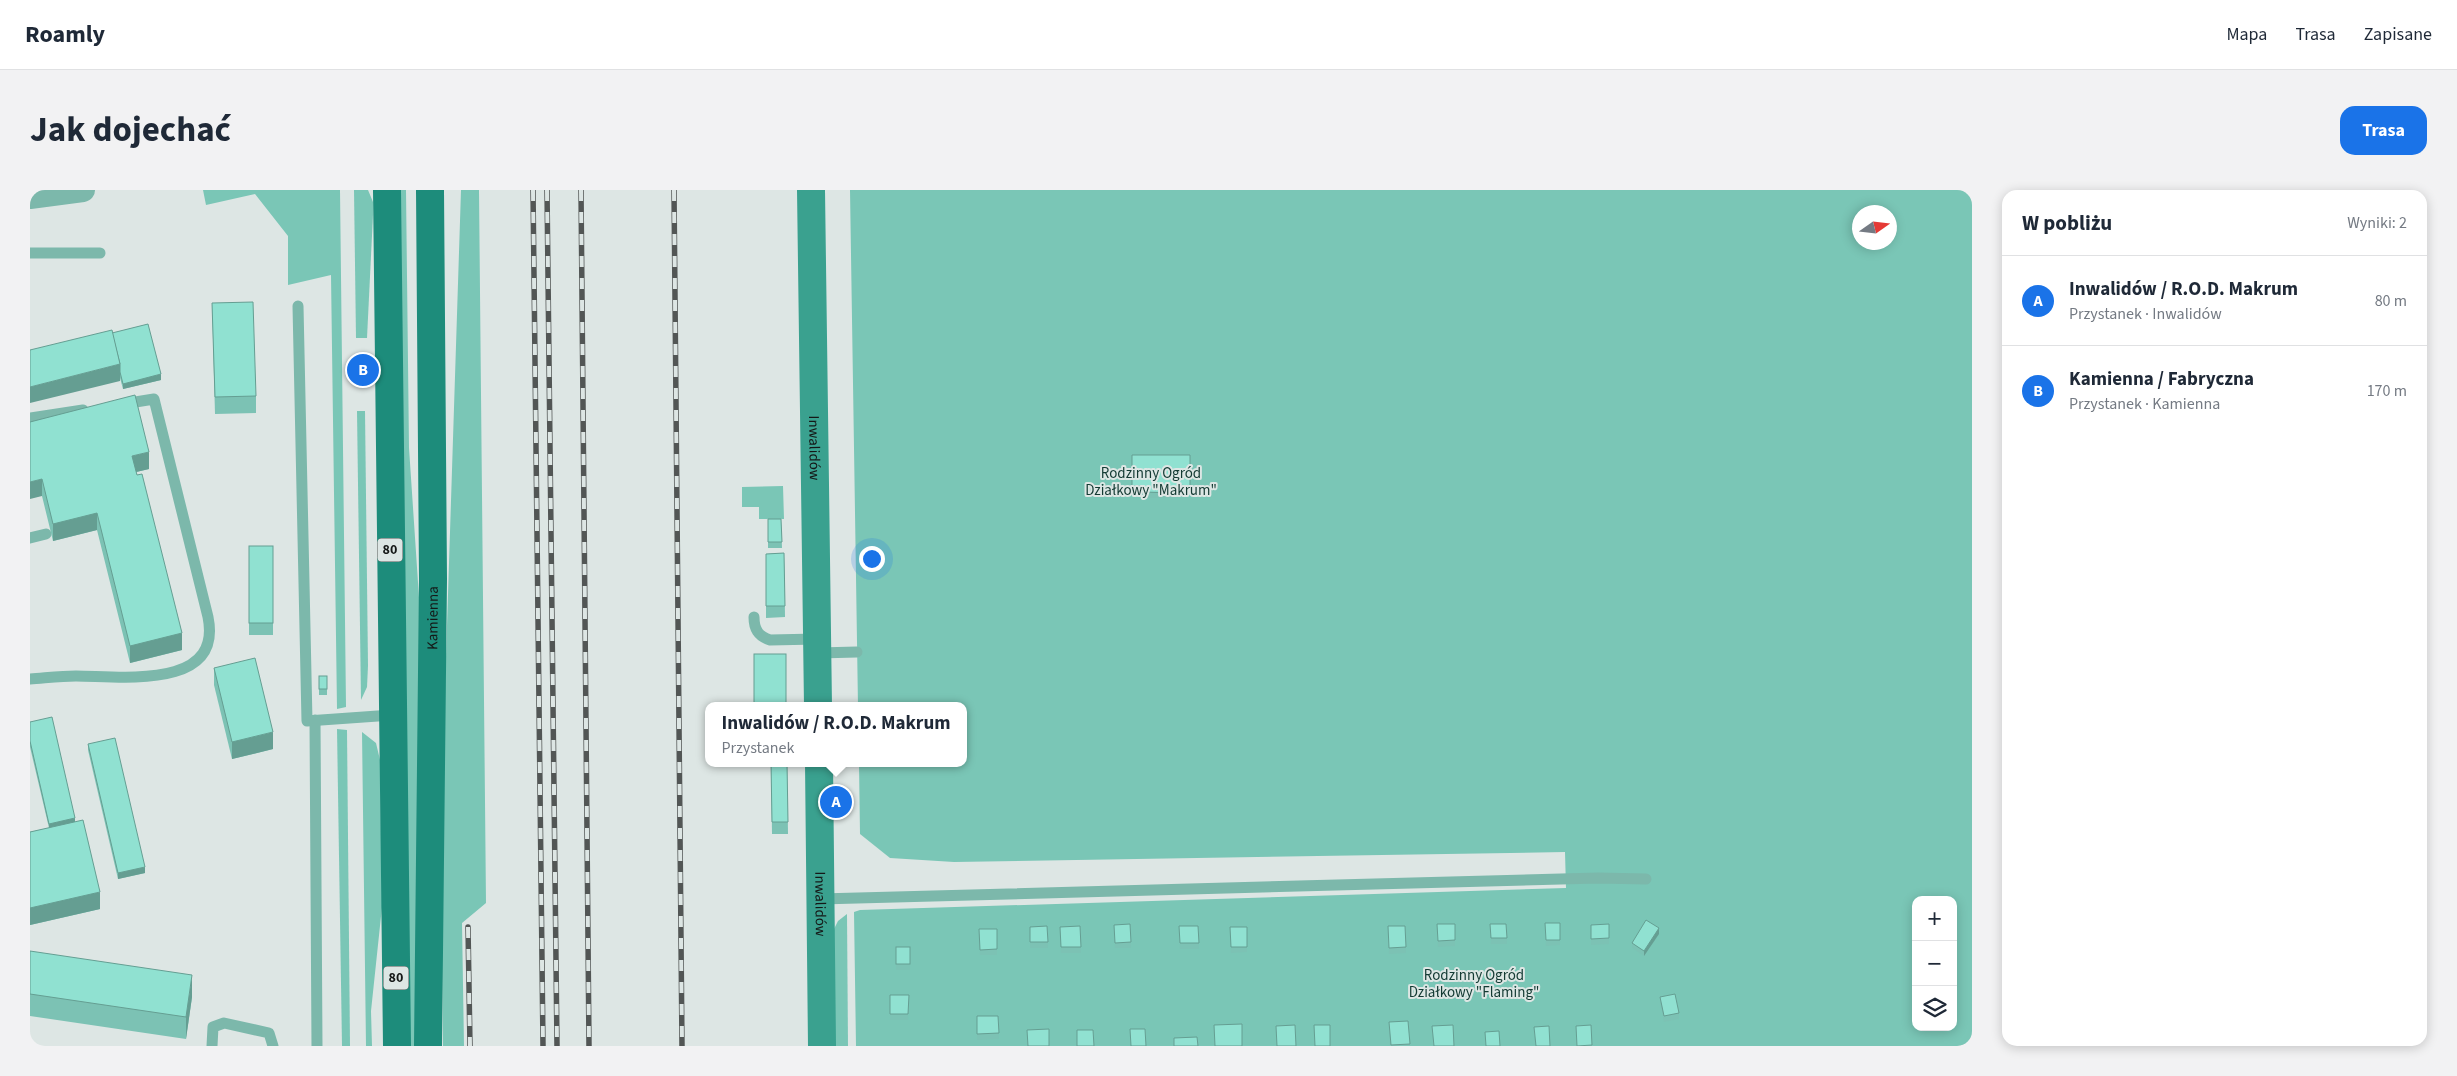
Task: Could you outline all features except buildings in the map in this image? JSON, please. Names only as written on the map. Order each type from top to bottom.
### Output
[{"type":"main road","name":"80","points":[[387,190],[396,1046]]},
{"type":"main road","name":"Kamienna","points":[[428,1046],[434,579],[430,190]]},
{"type":"street","points":[[30,196],[39,190]]},
{"type":"street","points":[[30,196],[83,190]]},
{"type":"street","name":"Inwalidów","points":[[811,190],[818,702]]},
{"type":"street","name":"Inwalidów","points":[[819,767],[822,1046]]},
{"type":"lane","points":[[30,253],[100,254]]},
{"type":"lane","points":[[298,306],[307,720],[392,715]]},
{"type":"lane","points":[[30,679],[76,676],[150,677],[188,667],[197,662],[207,645],[210,626],[154,399],[116,405]]},
{"type":"lane","points":[[30,418],[96,408]]},
{"type":"lane","points":[[30,538],[46,534]]},
{"type":"lane","points":[[754,618],[759,634],[770,640],[857,652]]},
{"type":"lane","points":[[315,720],[317,1046]]},
{"type":"lane","points":[[820,899],[1598,878],[1646,879]]},
{"type":"lane","points":[[212,1046],[213,1028],[224,1024],[269,1033],[273,1046]]},
{"type":"green space","points":[[203,190],[340,190],[346,707],[337,709],[331,275],[288,285],[288,236],[255,194],[206,205]]},
{"type":"green space","points":[[354,190],[368,190],[373,202],[367,338],[356,338]]},
{"type":"green space","points":[[397,190],[406,190],[409,448],[421,627],[416,1046],[409,1046]]},
{"type":"green space","points":[[461,190],[479,190],[486,903],[462,923],[464,1046],[443,1046],[441,812]]},
{"type":"green space","points":[[850,190],[1972,190],[1972,1046],[856,1046],[854,912],[860,910],[1566,888],[1565,852],[954,862],[890,858],[860,834],[859,767],[967,767],[967,702],[858,702]]},
{"type":"green space","points":[[357,411],[365,411],[368,666],[367,687],[361,700]]},
{"type":"green space","points":[[783,486],[784,519],[759,519],[759,507],[742,507],[742,487]]},
{"type":"green space","points":[[337,729],[347,730],[350,1046],[342,1046]]},
{"type":"green space","points":[[362,732],[376,743],[380,760],[382,907],[371,1011],[372,1046],[366,1046]]},
{"type":"green space","points":[[847,914],[848,1046],[835,1046],[834,929],[838,921]]},
{"type":"railway","points":[[533,190],[543,1046]]},
{"type":"railway","points":[[547,190],[557,1046]]},
{"type":"railway","points":[[581,190],[589,1046]]},
{"type":"railway","points":[[674,190],[682,1046]]},
{"type":"railway","points":[[468,927],[470,1046]]},
{"type":"place","name":"Kamienna / Fabryczna","points":[[363,370]]},
{"type":"place","name":"Inwalidów / R.O.D. Makrum","points":[[836,802]]},
{"type":"park label","name":"Rodzinny Ogród Działkowy \"Makrum\"","points":[[1151,482]]},
{"type":"park label","name":"Rodzinny Ogród Działkowy \"Flaming\"","points":[[1474,984]]}]
